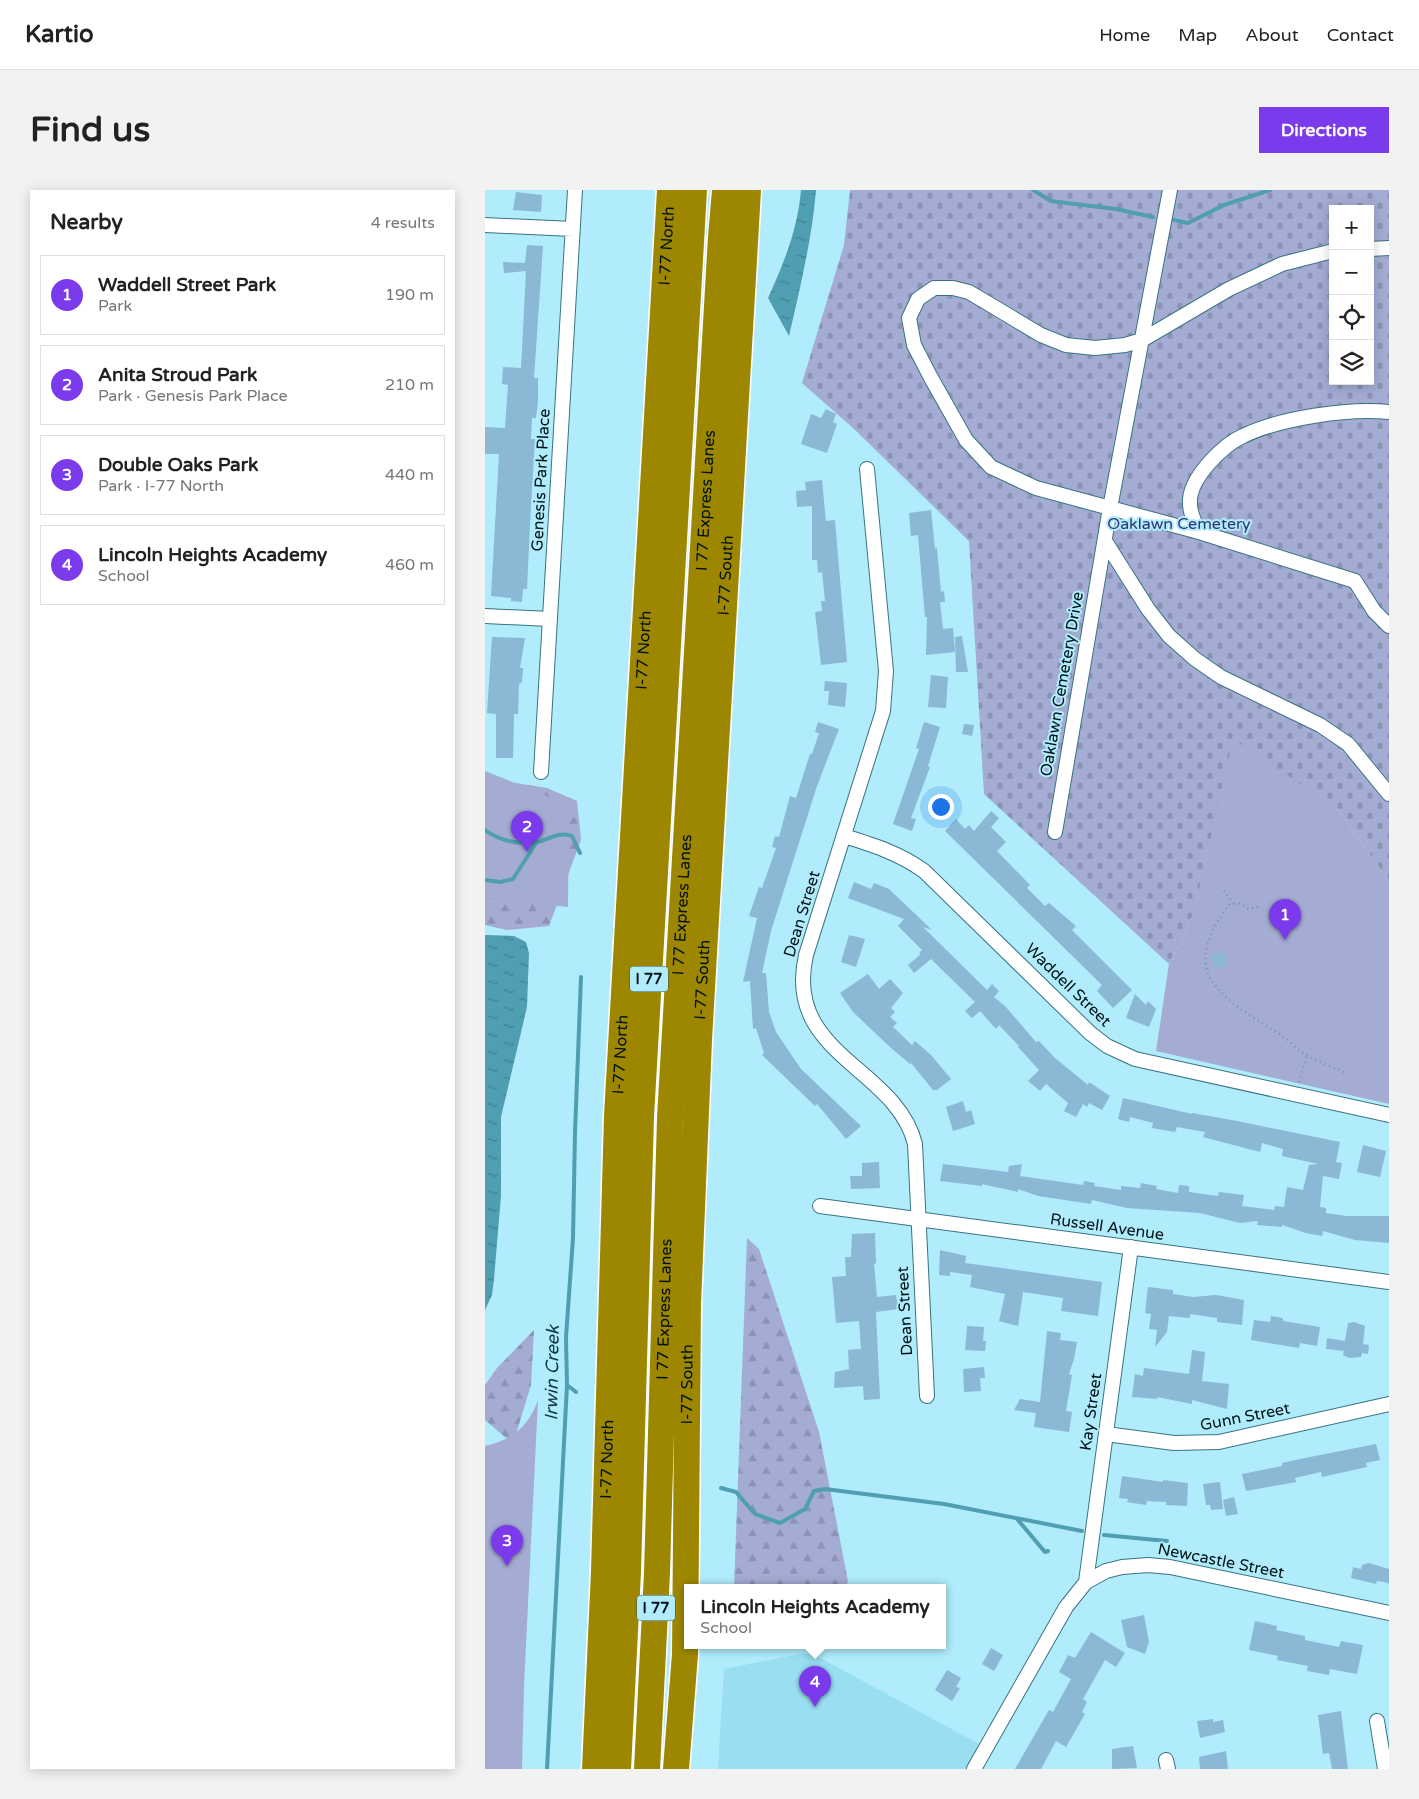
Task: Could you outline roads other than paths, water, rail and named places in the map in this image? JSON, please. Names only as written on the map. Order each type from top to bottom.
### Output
[{"type":"highway","name":"I-77 North","points":[[595,1769],[604,1571],[617,1116],[670,190]]},
{"type":"highway","name":"I 77 Express Lanes","points":[[618,1769],[628,1572],[641,1117],[694,190]]},
{"type":"highway","name":"I 77 Express Lanes","points":[[647,1769],[657,1573],[670,1118],[724,190]]},
{"type":"highway","name":"I-77 South","points":[[686,1584],[688,1314],[699,1040],[748,190]]},
{"type":"highway","name":"I-77 South","points":[[676,1769],[685,1649]]},
{"type":"highway","points":[[685,1654],[688,1769]]},
{"type":"street","name":"Genesis Park Place","points":[[541,772],[575,190]]},
{"type":"street","name":"Oaklawn Cemetery Drive","points":[[1055,832],[1110,508],[1170,190]]},
{"type":"street","points":[[485,225],[573,229]]},
{"type":"street","points":[[1374,249],[1389,248]]},
{"type":"street","points":[[1329,252],[1282,264],[1229,289],[1142,340],[1125,345],[1095,348],[1066,345],[1041,335],[969,292],[953,288],[934,288],[918,298],[909,318],[914,345],[965,440],[991,467],[1036,488],[1199,532],[1355,581],[1374,611],[1389,626]]},
{"type":"street","points":[[1199,532],[1192,516],[1190,498],[1198,478],[1216,455],[1242,436],[1318,415],[1389,412]]},
{"type":"street","name":"Dean Street","points":[[867,469],[886,684],[879,724],[806,955],[803,992],[808,1010],[823,1036],[899,1109],[911,1129],[915,1144],[927,1396]]},
{"type":"street","points":[[1105,541],[1148,609],[1169,636],[1195,659],[1221,677],[1320,725],[1348,744],[1389,794]]},
{"type":"street","points":[[485,616],[550,619]]},
{"type":"street","name":"Waddell Street","points":[[844,836],[888,850],[907,859],[924,871],[1090,1033],[1116,1051],[1135,1059],[1389,1115]]},
{"type":"street","name":"Russell Avenue","points":[[820,1206],[1389,1282]]},
{"type":"street","name":"Kay Street","points":[[1086,1582],[1131,1247]]},
{"type":"street","name":"Gunn Street","points":[[1106,1434],[1174,1443],[1219,1442],[1389,1404]]},
{"type":"street","name":"Newcastle Street","points":[[974,1769],[1066,1607],[1086,1582],[1106,1571],[1122,1567],[1148,1565],[1170,1567],[1389,1614]]},
{"type":"street","points":[[1377,1721],[1385,1769]]},
{"type":"water","points":[[801,190],[816,190],[809,245],[789,336],[768,298],[789,245],[797,218]]},
{"type":"water","points":[[485,935],[514,936],[526,942],[529,953],[527,1007],[501,1117],[501,1196],[492,1295],[485,1310]]},
{"type":"waterway","points":[[1033,190],[1051,201],[1116,209],[1153,217]]},
{"type":"waterway","points":[[1174,220],[1188,223],[1224,205],[1270,190]]},
{"type":"waterway","points":[[485,830],[490,834],[517,843],[538,842],[563,834],[572,836],[580,853]]},
{"type":"waterway","points":[[485,880],[500,882],[513,879],[536,843]]},
{"type":"waterway","name":"Irwin Creek","points":[[547,1769],[567,1385],[566,1337],[573,1238],[581,977]]},
{"type":"waterway","points":[[567,1385],[576,1392]]},
{"type":"waterway","points":[[721,1488],[736,1492],[755,1514],[780,1523],[805,1509],[814,1491],[825,1489],[944,1504],[1082,1531]]},
{"type":"waterway","points":[[1018,1520],[1045,1552],[1048,1551]]},
{"type":"waterway","points":[[1104,1535],[1167,1541]]},
{"type":"place","name":"Anita Stroud Park","points":[[527,852]]},
{"type":"place","name":"Waddell Street Park","points":[[1285,940]]},
{"type":"place","name":"Double Oaks Park","points":[[507,1566]]},
{"type":"place","name":"Lincoln Heights Academy","points":[[815,1707]]},
{"type":"park label","name":"Oaklawn Cemetery","points":[[1179,524]]}]
